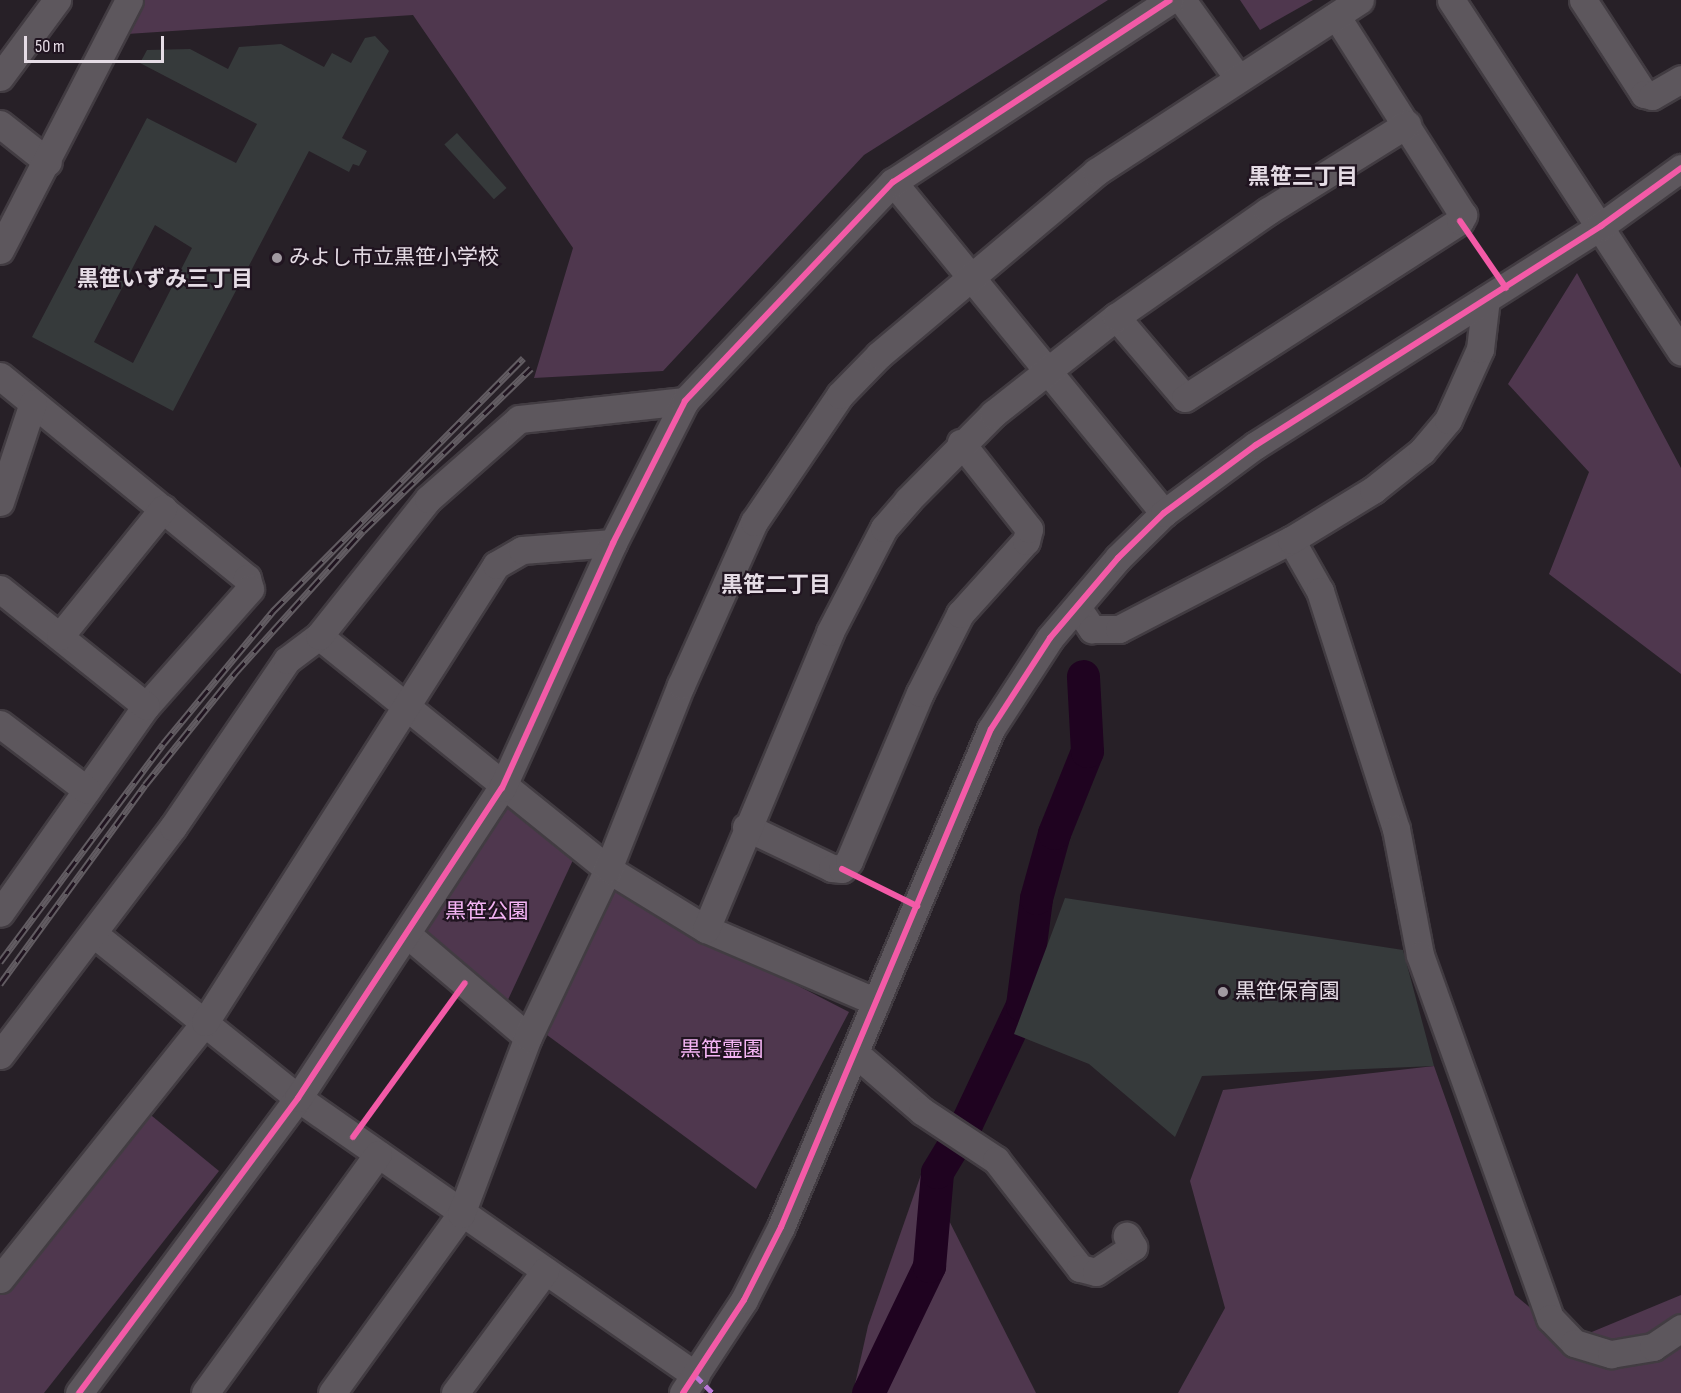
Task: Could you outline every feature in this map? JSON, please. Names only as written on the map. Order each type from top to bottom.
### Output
[{"type":"street","points":[[0,77],[57,0]]},
{"type":"street","points":[[0,250],[48,162],[129,0]]},
{"type":"street","points":[[79,1393],[298,1098],[408,935],[502,788],[613,543],[684,401],[893,182],[1170,0]]},
{"type":"street","points":[[1182,0],[1238,78]]},
{"type":"street","points":[[332,1393],[461,1214],[528,1037],[608,869],[681,685],[754,522],[840,395],[973,274],[1096,172],[1360,0]]},
{"type":"street","points":[[1451,0],[1601,226],[1681,352]]},
{"type":"street","points":[[1586,1],[1644,94],[1652,96],[1681,78]]},
{"type":"street","points":[[1116,317],[1185,398],[1460,221],[1463,215],[1336,16]]},
{"type":"street","points":[[0,123],[48,162]]},
{"type":"street","points":[[706,928],[746,827],[830,632],[884,528],[961,443],[1116,317],[1268,210],[1407,124]]},
{"type":"street","points":[[94,934],[298,1098],[545,1271],[689,1384],[744,1300],[781,1227],[992,729],[1050,638],[1164,513],[1256,445],[1601,226],[1681,168]]},
{"type":"street","points":[[893,182],[973,274],[1164,513]]},
{"type":"street","points":[[1077,607],[1092,629],[1119,629],[1291,540],[1373,490],[1422,451],[1448,420],[1480,349],[1496,293]]},
{"type":"street","points":[[0,376],[248,578],[250,589],[146,706],[0,914]]},
{"type":"street","points":[[0,1055],[94,934],[280,669],[319,636],[428,499],[519,419],[684,401]]},
{"type":"street","points":[[0,502],[33,403]]},
{"type":"street","points":[[746,827],[842,869],[849,861],[920,693],[960,614],[1026,541],[1029,529],[961,443]]},
{"type":"street","points":[[60,636],[163,509]]},
{"type":"street","points":[[1291,540],[1320,591],[1396,830],[1420,955],[1550,1318],[1574,1343],[1611,1354],[1653,1347],[1681,1328]]},
{"type":"street","points":[[0,1279],[205,1022],[496,565],[522,550],[613,543]]},
{"type":"street","points":[[0,589],[146,706]]},
{"type":"street","points":[[319,636],[502,788],[608,869],[706,928],[876,1002]]},
{"type":"street","points":[[0,724],[87,790]]},
{"type":"street","points":[[408,935],[528,1037]]},
{"type":"street","points":[[855,1053],[922,1111],[996,1160],[1080,1268],[1096,1272],[1133,1247],[1127,1236]]},
{"type":"street","points":[[205,1393],[378,1154]]},
{"type":"street","points":[[455,1393],[545,1271]]},
{"type":"path","points":[[1460,221],[1496,293]]},
{"type":"path","points":[[842,869],[917,906]]},
{"type":"path","points":[[353,1137],[465,982]]},
{"type":"green space","points":[[137,0],[1108,0],[864,155],[663,371],[534,378],[573,248],[413,15],[127,34]]},
{"type":"green space","points":[[1240,0],[1313,0],[1260,30]]},
{"type":"green space","points":[[1577,273],[1681,468],[1681,674],[1549,574],[1589,472],[1508,384]]},
{"type":"green space","name":"黒笹公園","points":[[490,793],[573,860],[506,1004],[408,935]]},
{"type":"green space","name":"黒笹霊園","points":[[606,887],[849,1012],[756,1189],[547,1035]]},
{"type":"green space","points":[[1434,1066],[1515,1295],[1570,1341],[1681,1295],[1681,1393],[1178,1393],[1225,1308],[1190,1181],[1223,1090]]},
{"type":"green space","points":[[141,1107],[219,1171],[44,1393],[0,1393],[0,1281]]},
{"type":"green space","points":[[923,1169],[1036,1393],[853,1393],[868,1326]]},
{"type":"building","points":[[375,36],[389,51],[342,138],[367,151],[359,166],[353,164],[349,172],[309,151],[173,411],[32,337],[147,118],[236,163],[257,124],[140,63],[147,50],[190,49],[228,69],[239,47],[281,44],[324,67],[332,53],[351,63],[365,38]],"holes":[[[155,225],[192,248],[133,363],[94,342]]]},
{"type":"building","points":[[457,133],[507,188],[494,199],[444,144]]},
{"type":"building","name":"黒笹保育園","points":[[1065,898],[1403,950],[1434,1066],[1202,1076],[1175,1137],[1089,1064],[1014,1034]]},
{"type":"waterway","points":[[868,1393],[929,1266],[937,1172],[966,1124],[1022,1005],[1036,898],[1054,833],[1087,751],[1083,676]]},
{"type":"railway","points":[[0,962],[163,744],[273,611],[523,358]]},
{"type":"railway","points":[[0,984],[145,785],[235,673],[363,531],[531,368]]},
{"type":"marked path","points":[[696,1376],[713,1393]]},
{"type":"cycle path","points":[[79,1393],[298,1098],[502,788],[613,543],[685,401],[893,182],[1170,0]]},
{"type":"cycle path","points":[[683,1393],[744,1300],[781,1227],[991,729],[1050,638],[1118,558],[1164,513],[1256,445],[1601,226],[1681,168]]},
{"type":"cycle path","points":[[1460,221],[1506,288]]},
{"type":"cycle path","points":[[842,869],[917,906]]},
{"type":"cycle path","points":[[353,1137],[465,983]]},
{"type":"place","name":"みよし市立黒笹小学校","points":[[277,258]]},
{"type":"place","name":"黒笹保育園","points":[[1223,992]]},
{"type":"district","name":"黒笹三丁目","points":[[1303,178]]},
{"type":"district","name":"黒笹いずみ三丁目","points":[[165,280]]},
{"type":"district","name":"黒笹二丁目","points":[[776,586]]}]
